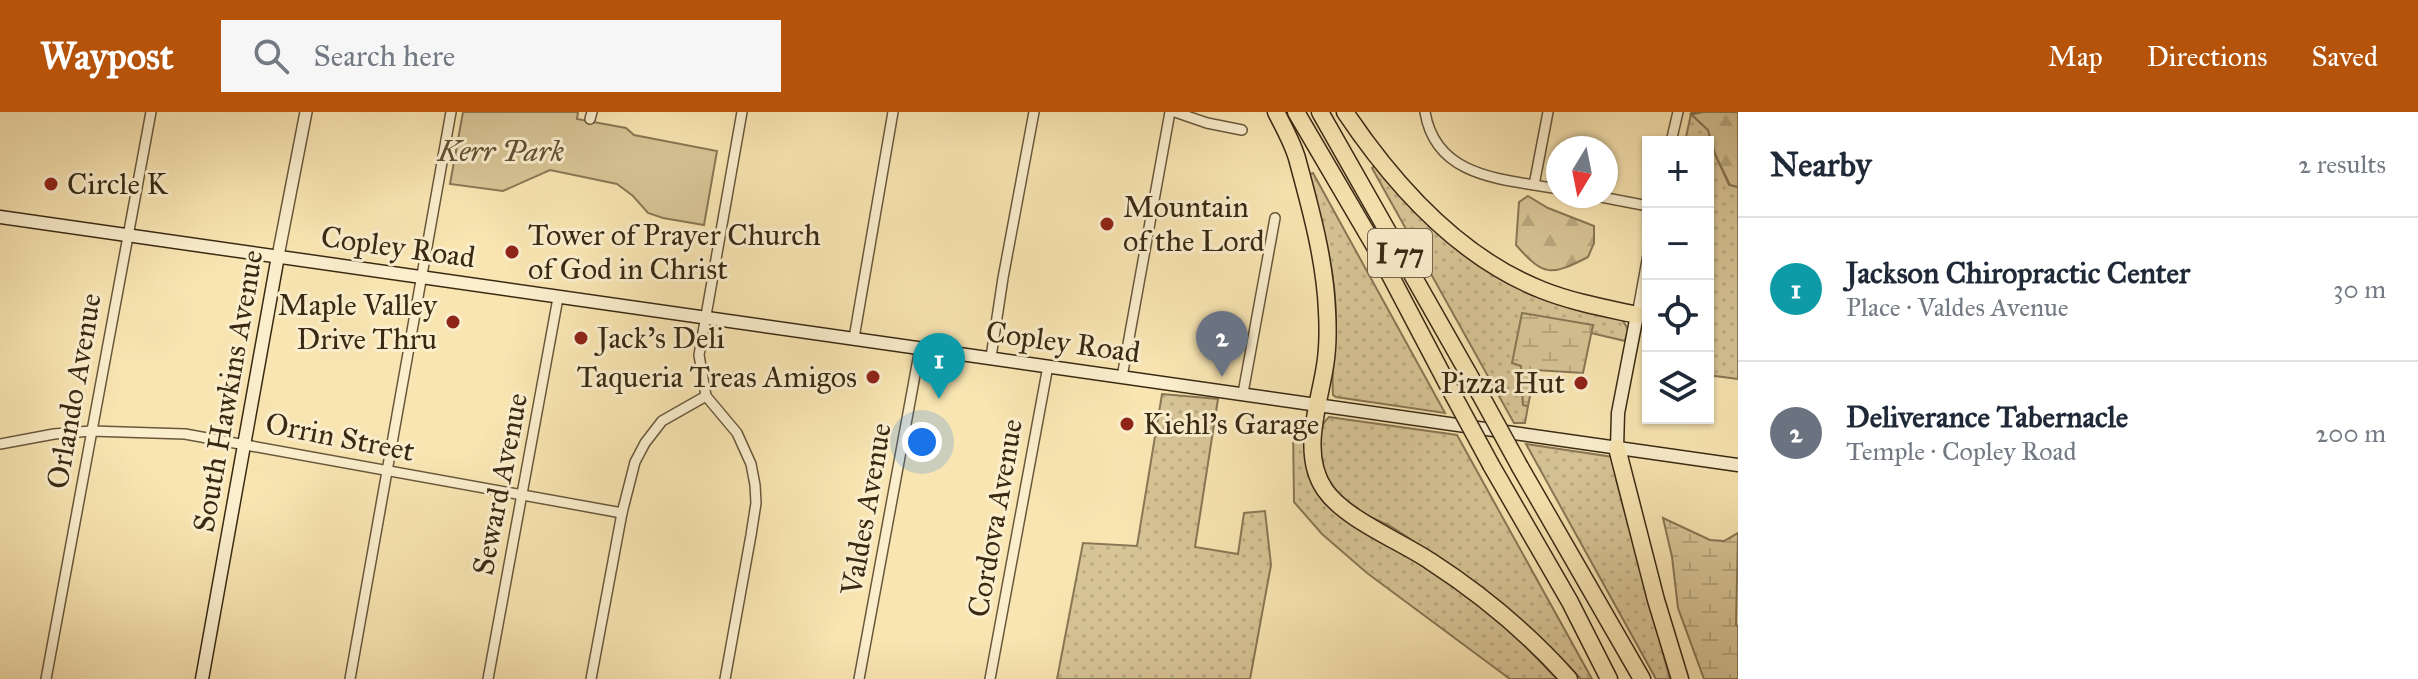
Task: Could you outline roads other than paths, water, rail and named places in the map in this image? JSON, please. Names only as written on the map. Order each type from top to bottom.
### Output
[{"type":"highway","points":[[1276,112],[1298,161],[1326,293],[1326,354],[1317,404],[1313,462],[1319,480],[1332,499],[1346,510],[1470,589],[1505,617],[1569,679]]},
{"type":"highway","name":"I 77","points":[[1296,112],[1378,252],[1609,679]]},
{"type":"highway","name":"I 77","points":[[1320,112],[1642,679]]},
{"type":"highway","points":[[1345,112],[1363,140],[1426,213],[1468,249],[1542,290],[1573,301],[1637,315]]},
{"type":"highway","points":[[1617,448],[1680,679]]},
{"type":"main road","name":"Copley Road","points":[[0,217],[1738,465]]},
{"type":"main road","name":"South Hawkins Avenue","points":[[202,679],[278,256]]},
{"type":"main road","points":[[1617,448],[1618,413],[1637,315]]},
{"type":"street","name":"Orlando Avenue","points":[[46,679],[151,112]]},
{"type":"street","name":"South Hawkins Avenue","points":[[278,256],[306,112]]},
{"type":"street","points":[[350,679],[451,112]]},
{"type":"street","points":[[725,679],[753,524],[755,485],[751,464],[737,433],[706,396],[699,355],[742,112]]},
{"type":"street","points":[[854,338],[893,112]]},
{"type":"street","points":[[991,357],[1034,112]]},
{"type":"street","points":[[1122,377],[1173,112],[1242,130]]},
{"type":"street","points":[[1425,112],[1433,135],[1453,160],[1467,170],[1546,187]]},
{"type":"street","points":[[1534,185],[1548,112]]},
{"type":"street","points":[[1672,136],[1678,112]]},
{"type":"street","points":[[1618,200],[1642,205]]},
{"type":"street","points":[[1243,393],[1275,218]]},
{"type":"street","points":[[1637,315],[1643,280]]},
{"type":"street","name":"Seward Avenue","points":[[488,679],[558,298]]},
{"type":"street","name":"Valdes Avenue","points":[[859,679],[920,348]]},
{"type":"street","name":"Cordova Avenue","points":[[990,679],[1048,366]]},
{"type":"street","points":[[591,679],[622,513],[635,462],[655,428],[671,415],[706,396]]},
{"type":"street","name":"Orrin Street","points":[[0,444],[91,431],[185,434],[622,513]]},
{"type":"waterway","points":[[1691,114],[1701,112]]},
{"type":"place","name":"Circle K","points":[[51,184]]},
{"type":"place","name":"Mountain of the Lord","points":[[1107,224]]},
{"type":"place","name":"Tower of Prayer Church of God in Christ","points":[[512,252]]},
{"type":"place","name":"Maple Valley Drive Thru","points":[[453,322]]},
{"type":"place","name":"Jack's Deli","points":[[581,338]]},
{"type":"place","name":"Taqueria Treas Amigos","points":[[873,377]]},
{"type":"place","name":"Deliverance Tabernacle","points":[[1222,377]]},
{"type":"place","name":"Pizza Hut","points":[[1581,383]]},
{"type":"place","name":"Jackson Chiropractic Center","points":[[939,399]]},
{"type":"place","name":"Kiehl's Garage","points":[[1127,424]]},
{"type":"park label","name":"Kerr Park","points":[[501,151]]}]
